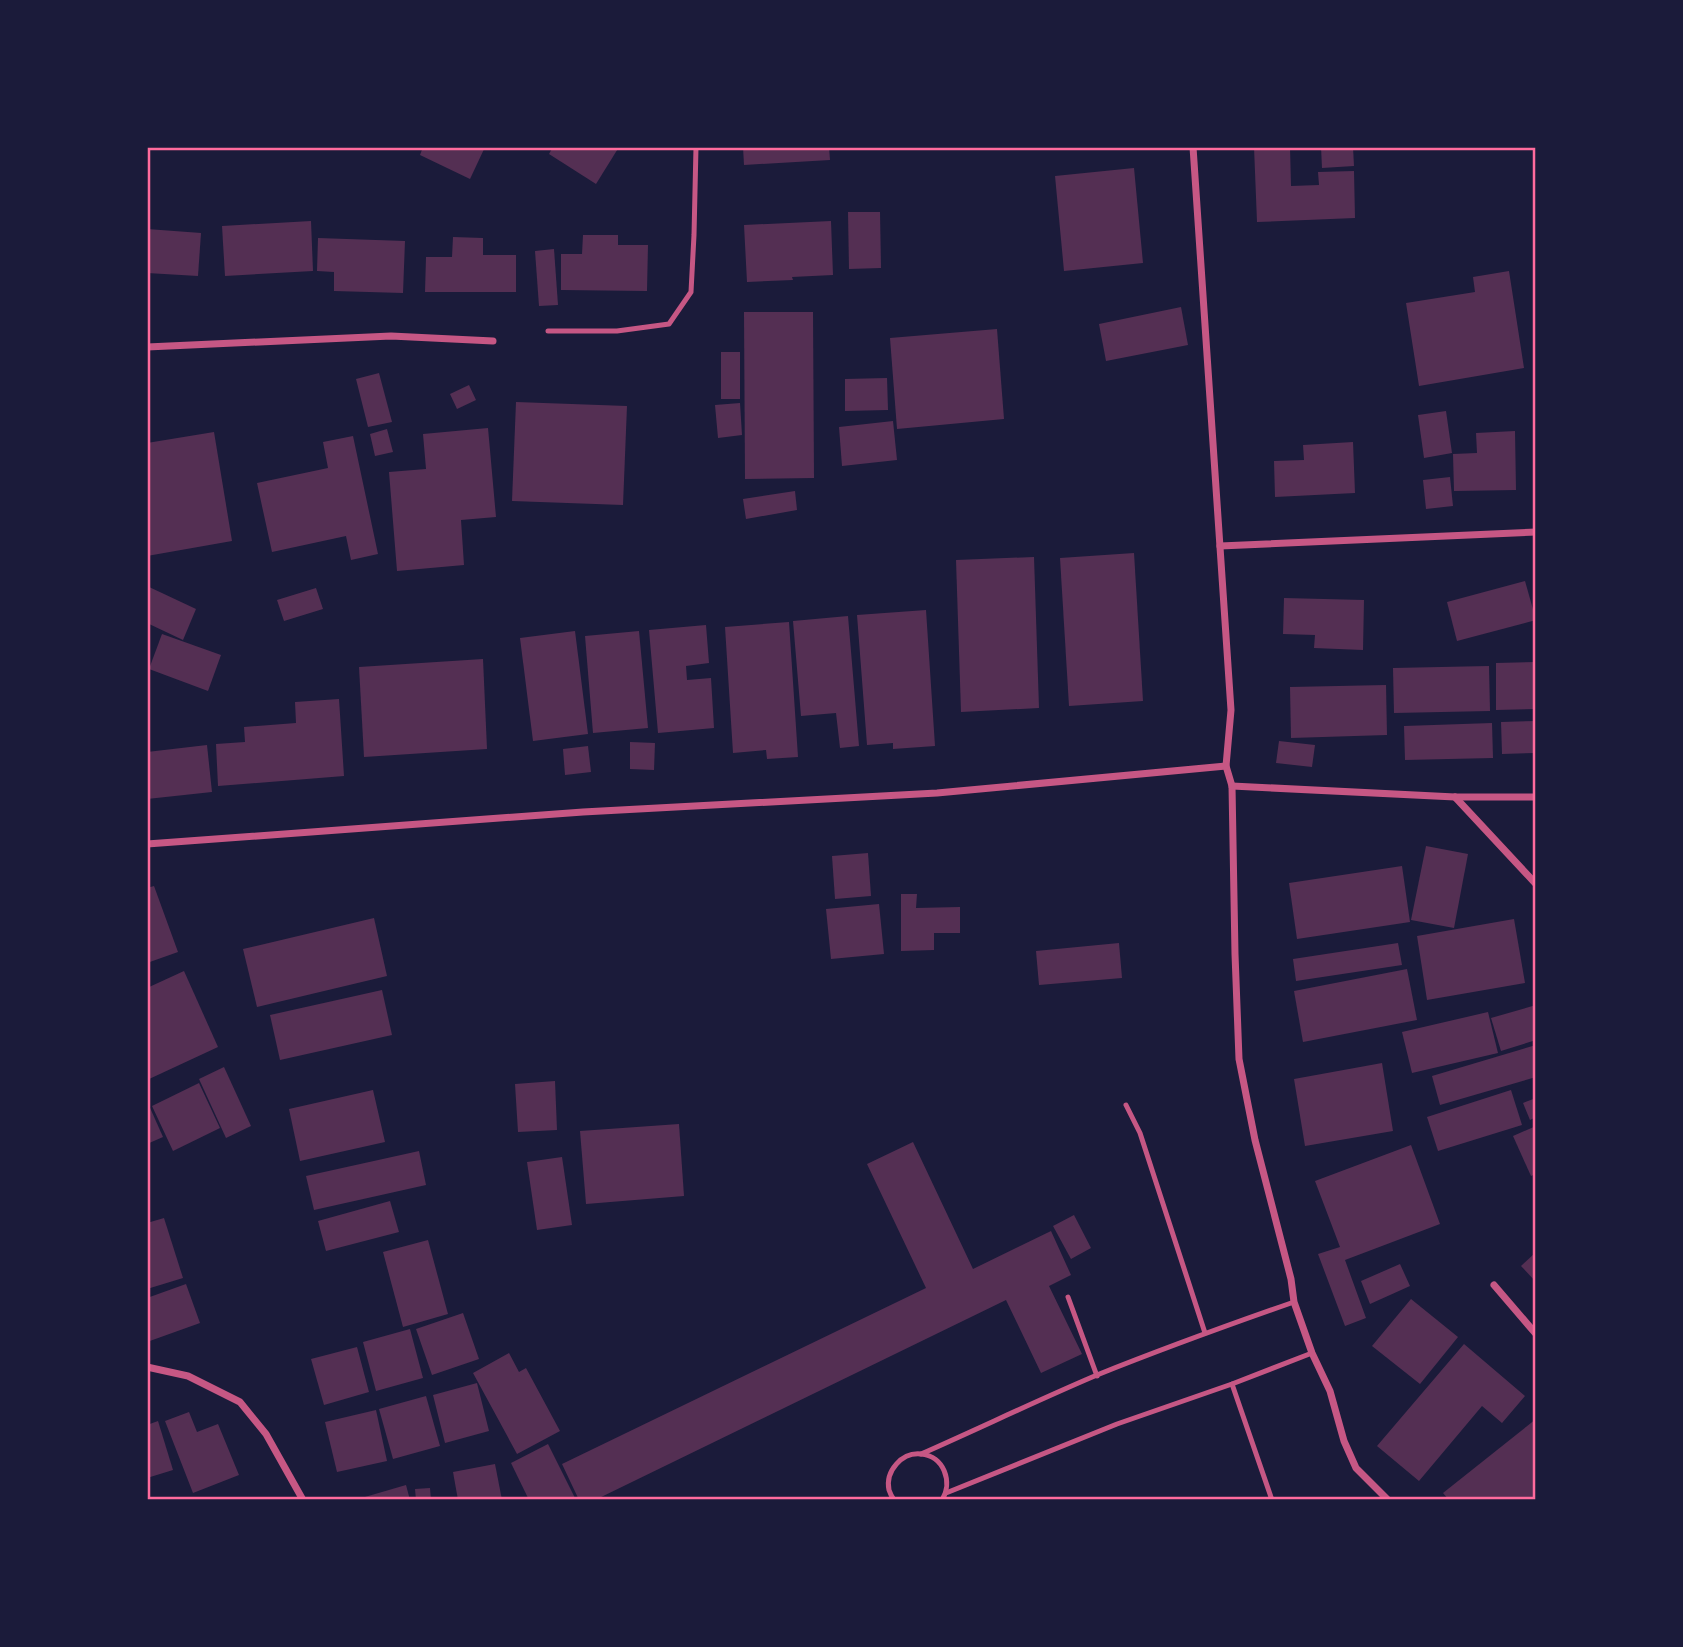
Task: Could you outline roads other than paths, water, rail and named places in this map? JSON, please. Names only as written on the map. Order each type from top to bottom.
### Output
[{"type":"street","points":[[1193,147],[1231,710],[1226,766],[1232,786],[1239,1059],[1255,1140],[1291,1279],[1294,1302],[1312,1353],[1330,1391],[1344,1441],[1356,1468],[1388,1500]]},
{"type":"street","points":[[147,347],[391,336],[493,341]]},
{"type":"street","points":[[1220,546],[1536,532]]},
{"type":"street","points":[[147,844],[583,812],[937,793],[1226,766]]},
{"type":"street","points":[[1232,786],[1455,797],[1536,797]]},
{"type":"street","points":[[1455,797],[1536,884]]},
{"type":"street","points":[[1494,1285],[1536,1334]]},
{"type":"street","points":[[147,1367],[188,1376],[240,1402],[266,1434],[303,1500]]},
{"type":"lane","points":[[548,331],[617,331],[669,324],[691,292],[696,147]]},
{"type":"lane","points":[[1126,1105],[1140,1133],[1205,1333]]},
{"type":"lane","points":[[1068,1297],[1097,1376]]},
{"type":"lane","points":[[894,1500],[889,1488],[890,1475],[897,1463],[908,1456],[921,1454],[1097,1376],[1205,1333],[1294,1302]]},
{"type":"lane","points":[[946,1493],[1117,1424],[1312,1353]]},
{"type":"lane","points":[[1232,1384],[1272,1500]]},
{"type":"lane","points":[[921,1454],[933,1458],[943,1467],[947,1480],[946,1493],[942,1500]]}]
